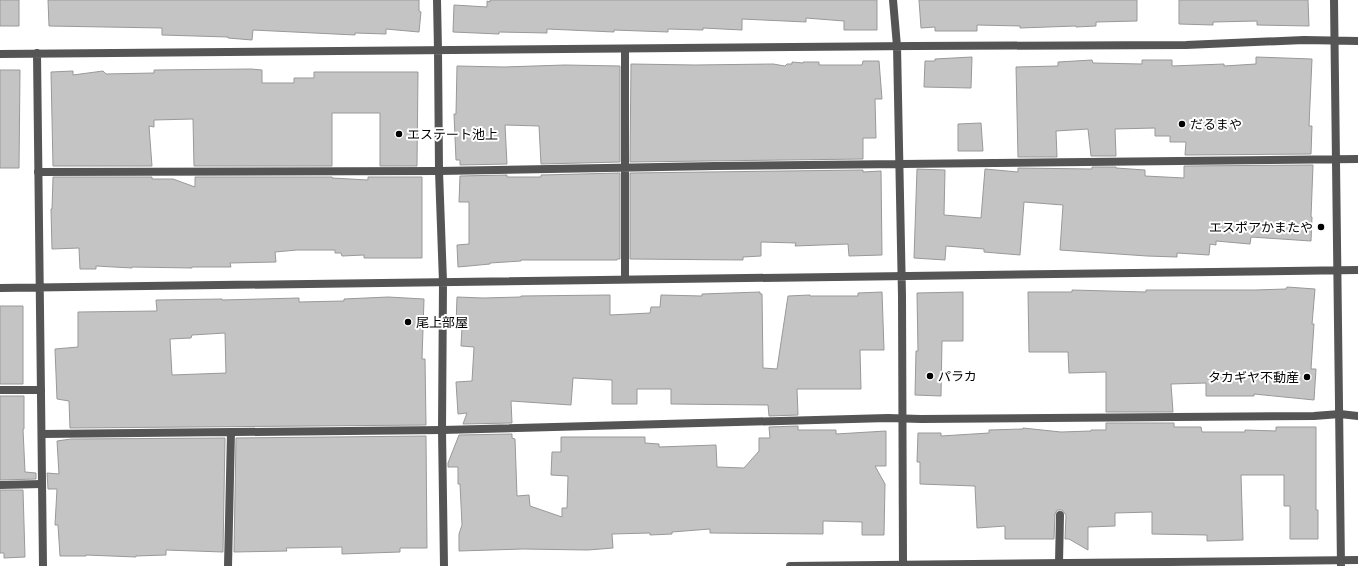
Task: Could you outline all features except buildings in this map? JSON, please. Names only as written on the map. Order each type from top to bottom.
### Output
[{"type":"street","points":[[437,0],[439,171],[443,282],[442,430],[444,566]]},
{"type":"street","points":[[893,0],[897,46],[902,276],[903,565]]},
{"type":"street","points":[[1334,0],[1342,563]]},
{"type":"street","points":[[0,54],[1186,45],[1304,40],[1358,41]]},
{"type":"street","points":[[625,49],[625,279]]},
{"type":"street","points":[[37,53],[43,566]]},
{"type":"street","points":[[38,172],[439,171],[716,166],[1358,159]]},
{"type":"street","points":[[0,288],[1358,270]]},
{"type":"street","points":[[0,390],[41,390]]},
{"type":"street","points":[[42,434],[442,430],[888,418],[1298,416],[1340,414],[1358,416]]},
{"type":"street","points":[[228,566],[231,432]]},
{"type":"street","points":[[0,485],[42,484]]},
{"type":"street","points":[[1059,563],[1060,515]]},
{"type":"street","points":[[790,566],[1059,563],[1342,563],[1358,560]]},
{"type":"place","name":"だるまや","points":[[1182,124]]},
{"type":"place","name":"エステート池上","points":[[399,134]]},
{"type":"place","name":"エスポアかまたや","points":[[1321,227]]},
{"type":"place","name":"尾上部屋","points":[[408,322]]},
{"type":"place","name":"パラカ","points":[[930,376]]},
{"type":"place","name":"タカギヤ不動産","points":[[1307,377]]}]
